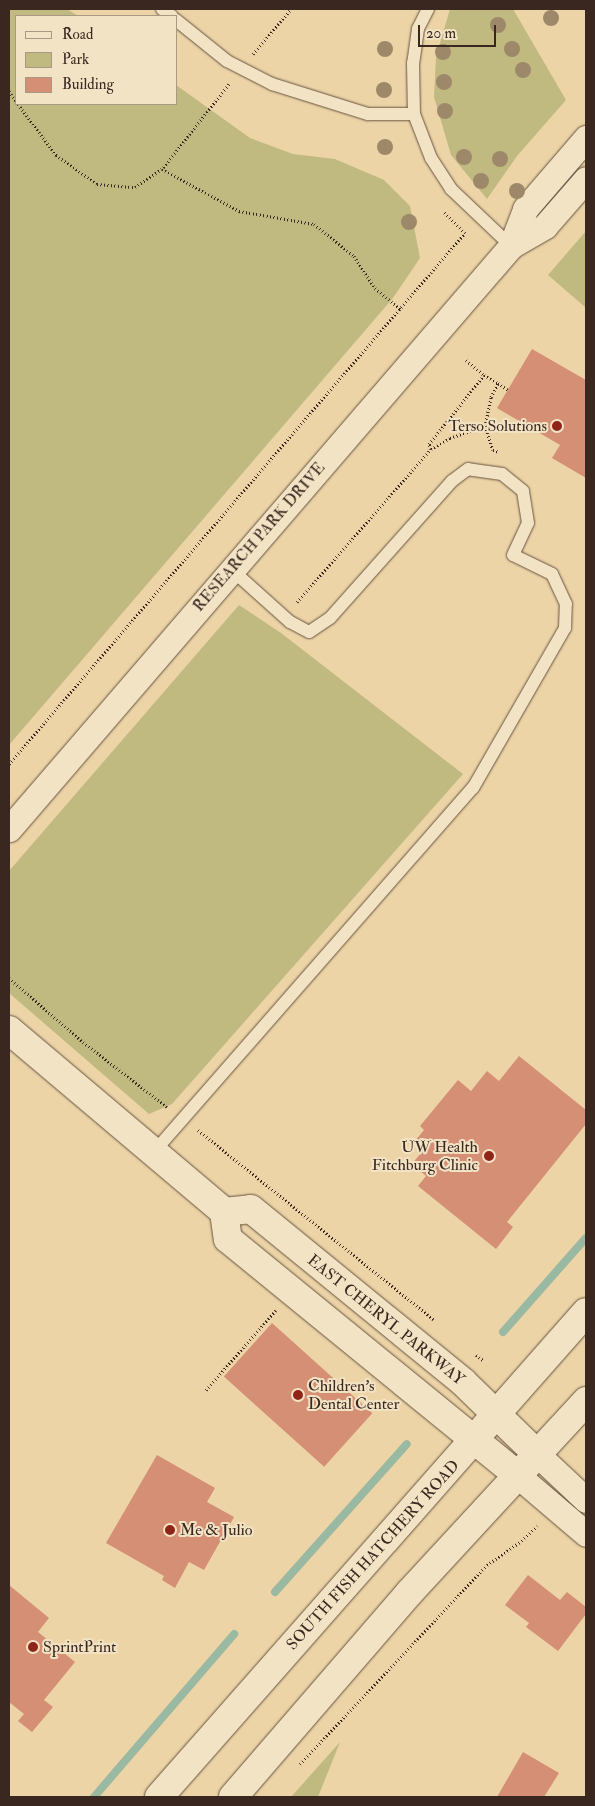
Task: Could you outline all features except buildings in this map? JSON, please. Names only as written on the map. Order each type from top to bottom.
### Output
[{"type":"main road","points":[[9,1030],[224,1212],[228,1240],[475,1438],[517,1474]]},
{"type":"main road","name":"EAST CHERYL PARKWAY","points":[[224,1212],[251,1209],[463,1382],[537,1454]]},
{"type":"main road","name":"SOUTH FISH HATCHERY ROAD","points":[[159,1797],[586,1312]]},
{"type":"main road","points":[[233,1797],[410,1592],[586,1400]]},
{"type":"street","name":"RESEARCH PARK DRIVE","points":[[511,246],[525,209],[586,138]]},
{"type":"street","name":"RESEARCH PARK DRIVE","points":[[9,830],[231,569],[511,246],[545,226],[586,179]]},
{"type":"street","points":[[537,1454],[586,1500]]},
{"type":"street","points":[[517,1474],[586,1534]]},
{"type":"lane","points":[[428,9],[418,29],[413,63],[414,114],[431,158],[451,189],[511,246]]},
{"type":"lane","points":[[178,22],[227,61],[272,84],[368,114],[414,114]]},
{"type":"lane","points":[[153,1153],[474,788],[565,628],[566,604],[552,574],[513,555],[528,523],[523,492],[502,474],[468,469],[452,481],[330,618],[309,632],[290,622],[231,569]]},
{"type":"path","points":[[19,105],[56,155],[97,184],[135,187],[162,169],[188,134]]},
{"type":"path","points":[[162,169],[239,211],[314,224],[354,256],[375,288],[401,310]]},
{"type":"path","points":[[9,764],[401,310],[465,233]]},
{"type":"path","points":[[466,360],[484,375],[508,390]]},
{"type":"path","points":[[431,449],[429,444],[484,375]]},
{"type":"path","points":[[288,596],[296,602],[431,449],[450,438],[484,426],[490,397],[498,384]]},
{"type":"path","points":[[9,978],[162,1103]]},
{"type":"path","points":[[207,1136],[437,1323]]},
{"type":"path","points":[[206,1390],[276,1310]]},
{"type":"path","points":[[296,1768],[487,1565],[520,1543],[537,1526]]},
{"type":"green space","points":[[9,9],[67,9],[76,15],[15,15],[15,105],[178,105],[178,86],[250,138],[293,154],[335,159],[384,180],[410,206],[420,258],[393,298],[9,745]]},
{"type":"green space","points":[[450,9],[513,9],[566,100],[517,156],[487,199],[451,155],[434,97],[436,57]]},
{"type":"green space","points":[[586,231],[586,308],[548,275]]},
{"type":"green space","points":[[239,605],[281,633],[463,774],[172,1104],[149,1114],[9,993],[9,871]]},
{"type":"green space","points":[[340,1742],[318,1797],[291,1797]]},
{"type":"waterway","points":[[503,1332],[586,1238]]},
{"type":"waterway","points":[[275,1592],[407,1444]]},
{"type":"waterway","points":[[94,1797],[234,1634]]},
{"type":"place","name":"Terso Solutions","points":[[557,426]]},
{"type":"place","name":"UW Health Fitchburg Clinic","points":[[489,1156]]},
{"type":"place","name":"Children's Dental Center","points":[[298,1395]]},
{"type":"place","name":"Me & Julio","points":[[170,1530]]},
{"type":"place","name":"SprintPrint","points":[[33,1647]]}]
